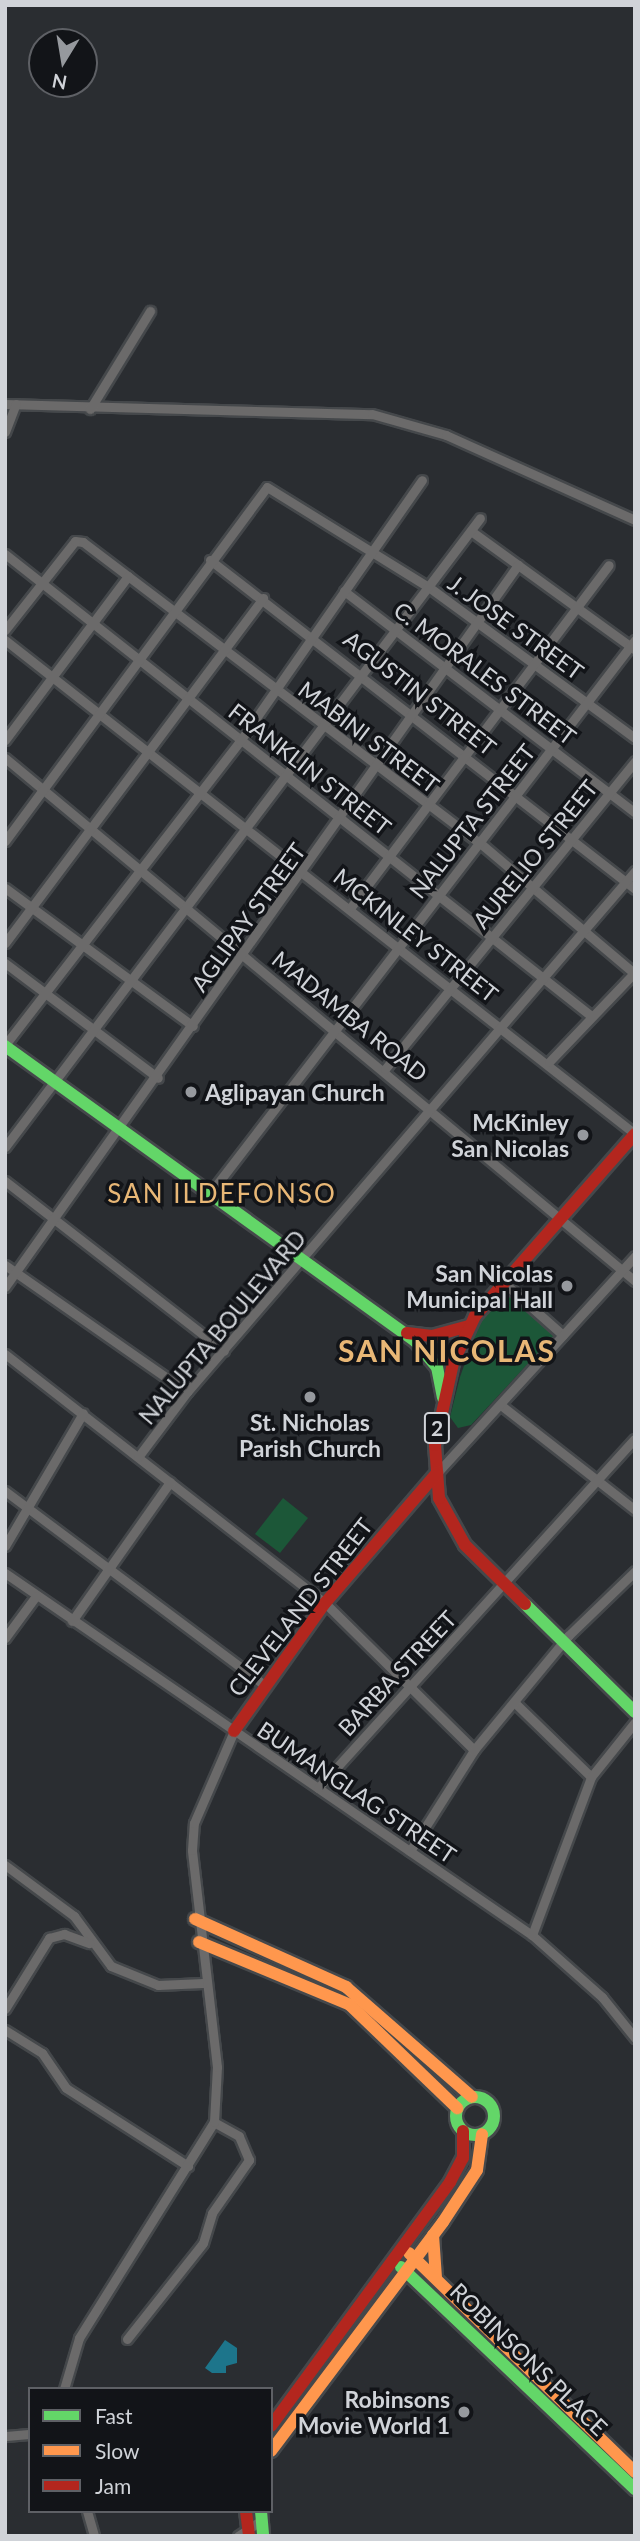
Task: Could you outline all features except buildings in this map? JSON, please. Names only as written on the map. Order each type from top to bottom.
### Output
[{"type":"main road","points":[[5,1045],[403,1332],[437,1367],[443,1397]]},
{"type":"main road","name":"2","points":[[635,1134],[560,1215],[469,1326],[443,1397],[437,1473],[453,1528],[562,1644],[635,1712]]},
{"type":"main road","points":[[403,1332],[432,1336],[469,1326]]},
{"type":"main road","name":"CLEVELAND STREET","points":[[234,1731],[263,1684],[325,1603],[437,1473]]},
{"type":"main road","points":[[195,1919],[346,1987],[472,2097],[494,2110],[492,2125],[482,2134],[477,2170],[433,2235],[273,2448]]},
{"type":"main road","points":[[199,1942],[351,2005],[457,2108],[463,2130],[457,2172],[273,2423]]},
{"type":"main road","points":[[457,2108],[472,2097]]},
{"type":"main road","points":[[463,2130],[482,2134]]},
{"type":"main road","points":[[433,2235],[436,2278]]},
{"type":"main road","name":"ROBINSONS PLACE","points":[[401,2247],[635,2472]]},
{"type":"main road","name":"ROBINSONS PLACE","points":[[392,2260],[406,2270],[635,2489]]},
{"type":"main road","points":[[391,2291],[422,2286]]},
{"type":"main road","points":[[328,2351],[340,2360]]},
{"type":"main road","points":[[262,2515],[263,2536]]},
{"type":"street","points":[[90,409],[150,311]]},
{"type":"street","points":[[5,404],[90,409],[372,414],[446,435],[635,520]]},
{"type":"street","points":[[5,432],[16,404]]},
{"type":"street","points":[[5,1045],[240,741],[422,480]]},
{"type":"street","name":"J. JOSE STREET","points":[[210,560],[260,491],[272,486],[430,588],[635,738]]},
{"type":"street","points":[[5,1147],[191,908],[480,518]]},
{"type":"street","points":[[471,531],[633,645]]},
{"type":"street","name":"MABINI STREET","points":[[41,586],[75,541],[128,576],[429,807],[480,843],[634,973]]},
{"type":"street","name":"FRANKLIN STREET","points":[[5,554],[41,586],[190,699],[590,1015]]},
{"type":"street","points":[[5,841],[141,661],[210,560]]},
{"type":"street","name":"AGUSTIN STREET","points":[[210,560],[365,674],[413,715],[517,793],[635,889]]},
{"type":"street","name":"AGLIPAY STREET","points":[[5,1287],[53,1216],[123,1128],[246,955],[378,767],[444,665],[518,565]]},
{"type":"street","points":[[351,907],[609,565]]},
{"type":"street","points":[[5,740],[128,576]]},
{"type":"street","points":[[5,630],[41,586]]},
{"type":"street","name":"C. MORALES STREET","points":[[344,591],[502,708],[635,813]]},
{"type":"street","points":[[5,943],[152,752],[263,598]]},
{"type":"street","name":"MCKINLEY STREET","points":[[5,640],[54,674],[401,945],[635,1134]]},
{"type":"street","name":"NALUPTA STREET","points":[[211,1192],[633,645]]},
{"type":"street","name":"MADAMBA ROAD","points":[[5,758],[336,1028],[635,1281]]},
{"type":"street","name":"AURELIO STREET","points":[[385,1069],[635,761]]},
{"type":"street","name":"NALUPTA BOULEVARD","points":[[138,1458],[187,1392],[433,1109],[498,1025],[635,871]]},
{"type":"street","points":[[5,888],[193,1026]]},
{"type":"street","points":[[5,963],[158,1078]]},
{"type":"street","points":[[549,1062],[590,1015],[634,973]]},
{"type":"street","points":[[5,1181],[224,1351]]},
{"type":"street","points":[[437,1473],[502,1406],[635,1256]]},
{"type":"street","points":[[5,1265],[187,1392]]},
{"type":"street","points":[[503,1282],[563,1335]]},
{"type":"street","points":[[5,1354],[325,1603],[474,1749]]},
{"type":"street","points":[[502,1406],[635,1510]]},
{"type":"street","points":[[5,1546],[82,1413]]},
{"type":"street","name":"BARBA STREET","points":[[318,1788],[635,1439]]},
{"type":"street","points":[[72,1621],[170,1482]]},
{"type":"street","points":[[5,1491],[111,1565],[263,1684]]},
{"type":"street","points":[[410,1852],[474,1749],[562,1644],[635,1571]]},
{"type":"street","name":"BUMANGLAG STREET","points":[[5,1573],[532,1935],[602,1997],[635,2038]]},
{"type":"street","points":[[5,1637],[36,1595]]},
{"type":"street","points":[[514,1702],[591,1777]]},
{"type":"street","points":[[532,1935],[591,1777],[635,1722]]},
{"type":"street","name":"CLEVELAND STREET","points":[[214,2122],[217,2067],[195,1919],[194,1823],[234,1731]]},
{"type":"street","points":[[5,1865],[66,1908],[89,1943],[111,1966],[158,1985],[203,1983]]},
{"type":"street","points":[[5,2009],[49,1938],[64,1934],[89,1943]]},
{"type":"street","points":[[5,2030],[42,2053],[66,2088],[188,2166]]},
{"type":"street","points":[[65,2387],[79,2338],[214,2122],[239,2136],[249,2160],[212,2213],[203,2243],[127,2339]]},
{"type":"street","points":[[5,2436],[28,2434]]},
{"type":"street","points":[[88,2513],[94,2536]]},
{"type":"street","points":[[238,2536],[247,2524],[262,2515]]},
{"type":"green space","points":[[505,1290],[555,1335],[471,1425],[458,1428],[450,1417],[460,1377],[479,1323]]},
{"type":"green space","points":[[283,1498],[308,1518],[280,1553],[255,1534]]},
{"type":"water","points":[[225,2340],[237,2348],[237,2363],[226,2366],[226,2373],[212,2373],[205,2368]]},
{"type":"traffic: fast","points":[[5,1046],[415,1341],[437,1367],[443,1397]]},
{"type":"traffic: fast","points":[[525,1604],[635,1712]]},
{"type":"traffic: fast","points":[[475,2097],[489,2102],[494,2116],[489,2130],[475,2135],[461,2130],[456,2116],[461,2102],[475,2097]]},
{"type":"traffic: fast","points":[[401,2267],[635,2489]]},
{"type":"traffic: fast","points":[[261,2513],[263,2536]]},
{"type":"traffic: slow","points":[[195,1919],[346,1987],[472,2097]]},
{"type":"traffic: slow","points":[[199,1942],[350,2005],[457,2108]]},
{"type":"traffic: slow","points":[[273,2448],[443,2222],[477,2170],[482,2134]]},
{"type":"traffic: slow","points":[[433,2235],[436,2278]]},
{"type":"traffic: slow","points":[[409,2253],[635,2472]]},
{"type":"traffic: jam","points":[[525,1604],[465,1545],[439,1498],[435,1445],[453,1363],[475,1316],[635,1134]]},
{"type":"traffic: jam","points":[[407,1333],[432,1336],[469,1326]]},
{"type":"traffic: jam","points":[[234,1731],[325,1603],[437,1473]]},
{"type":"traffic: jam","points":[[273,2423],[450,2182],[463,2158],[463,2131]]},
{"type":"traffic: jam","points":[[246,2513],[249,2536]]},
{"type":"place","name":"Aglipayan Church","points":[[191,1092]]},
{"type":"place","name":"McKinley San Nicolas","points":[[583,1135]]},
{"type":"place","name":"San Nicolas Municipal Hall","points":[[567,1286]]},
{"type":"place","name":"St. Nicholas Parish Church","points":[[310,1397]]},
{"type":"place","name":"Robinsons Movie World 1","points":[[464,2412]]},
{"type":"district","name":"SAN ILDEFONSO","points":[[222,1194]]},
{"type":"district","name":"SAN NICOLAS","points":[[447,1350]]}]
